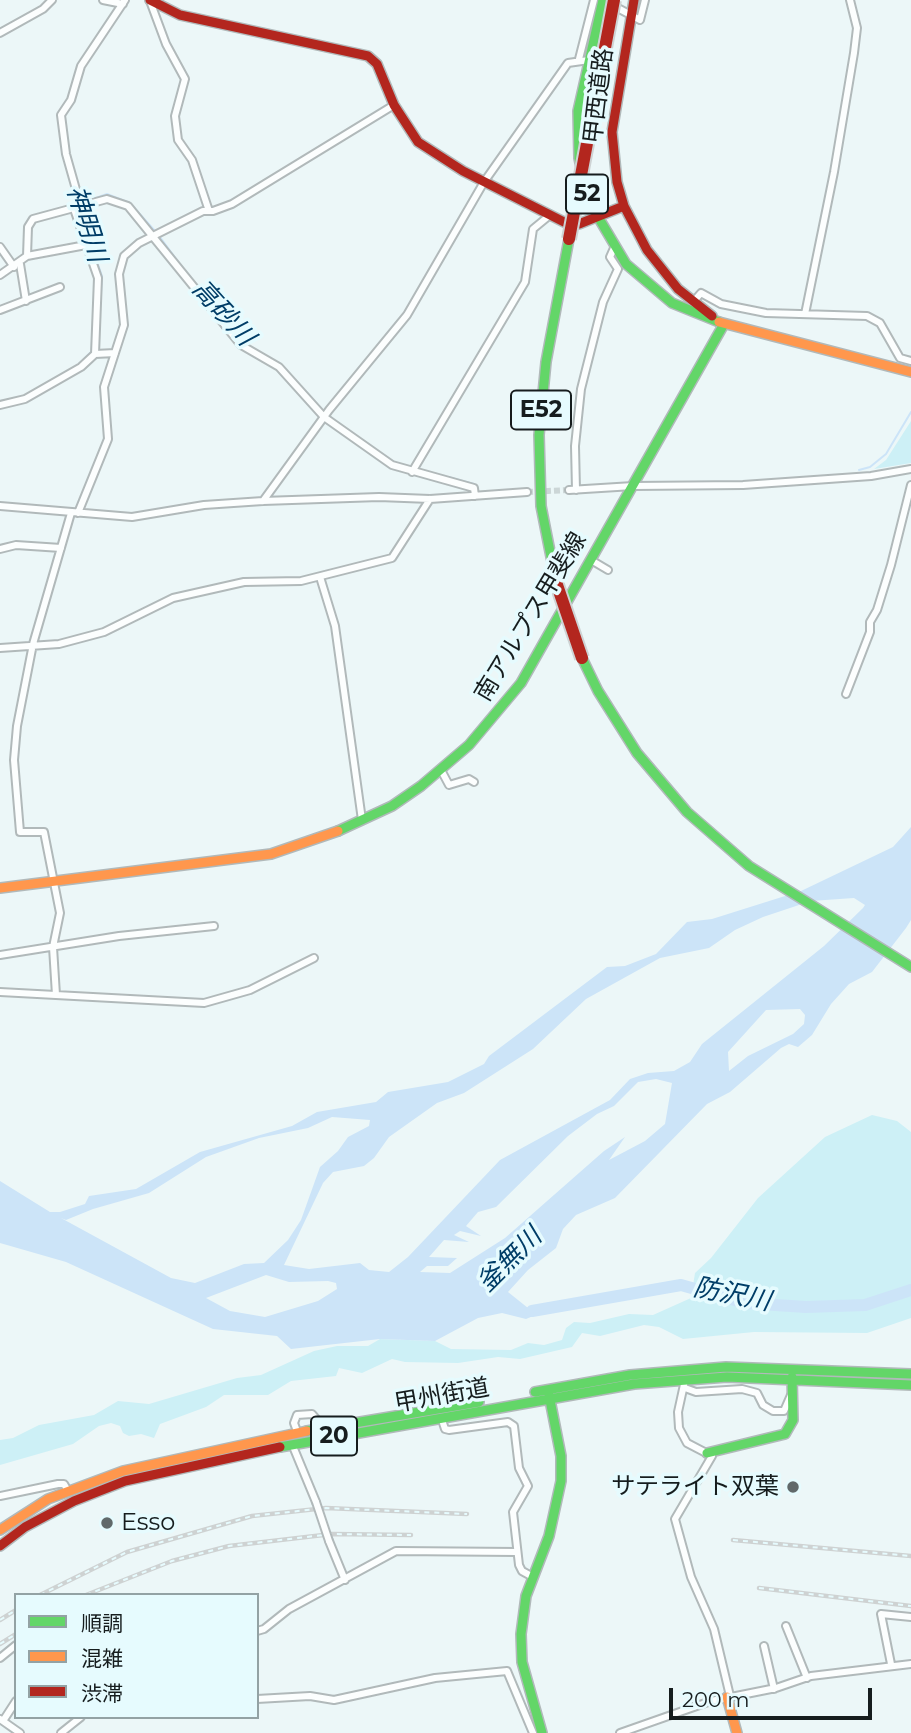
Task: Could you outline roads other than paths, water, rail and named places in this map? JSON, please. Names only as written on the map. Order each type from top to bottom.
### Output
[{"type":"main road","points":[[150,0],[180,15],[368,56],[377,64],[394,105],[418,142],[484,182],[550,215],[573,224],[624,206]]},
{"type":"main road","name":"甲西道路","points":[[603,0],[584,59],[577,135],[584,183],[596,218],[614,248],[640,278],[672,303],[724,324],[911,372]]},
{"type":"main road","name":"E52","points":[[614,0],[546,362],[539,435],[541,506],[556,582],[582,658],[598,691],[637,753],[687,812],[749,866],[911,967]]},
{"type":"main road","name":"甲西道路","points":[[635,0],[612,132],[613,156],[624,206],[662,271],[692,302],[724,324]]},
{"type":"main road","name":"南アルプス甲斐線","points":[[0,888],[271,853],[314,841],[392,806],[441,769],[488,726],[521,683],[724,324]]},
{"type":"main road","name":"甲州街道","points":[[0,1530],[68,1491],[123,1471],[441,1417],[630,1375],[683,1370],[911,1385]]},
{"type":"main road","name":"甲州街道","points":[[0,1546],[25,1527],[97,1490],[297,1440],[324,1428],[549,1393],[911,1374]]},
{"type":"main road","points":[[707,1453],[785,1434],[793,1420],[792,1379]]},
{"type":"main road","points":[[542,1733],[522,1662],[522,1615],[552,1526],[561,1481],[561,1456],[549,1393]]},
{"type":"main road","points":[[729,1696],[737,1733]]},
{"type":"street","points":[[0,33],[43,9],[52,0]]},
{"type":"street","points":[[0,405],[25,399],[81,368],[95,354],[99,278],[86,245],[77,208],[61,115],[71,100],[81,66],[124,2],[103,0]]},
{"type":"street","points":[[150,0],[166,44],[185,79],[175,116],[178,140],[192,160],[209,211]]},
{"type":"street","points":[[263,500],[324,416],[412,307],[484,182],[568,63],[584,59],[594,0]]},
{"type":"street","points":[[603,0],[640,20],[645,0]]},
{"type":"street","points":[[804,314],[834,172],[854,53],[857,28],[850,0]]},
{"type":"street","points":[[56,995],[53,947],[60,913],[44,832],[20,832],[14,760],[17,726],[33,644],[61,548],[74,513],[106,449],[108,439],[104,387],[124,326],[121,265],[130,249],[154,235],[232,204],[394,105]]},
{"type":"street","points":[[27,256],[30,222],[107,199],[128,206],[241,345],[279,368],[324,416],[392,465],[474,488],[475,496]]},
{"type":"street","points":[[412,472],[525,282],[533,229],[550,215]]},
{"type":"street","points":[[0,275],[27,256],[86,245]]},
{"type":"street","points":[[0,247],[17,265],[26,301]]},
{"type":"street","points":[[614,248],[610,257],[618,269],[603,302],[581,389],[572,490],[633,486],[743,485],[851,478],[911,469]]},
{"type":"street","points":[[0,310],[60,287]]},
{"type":"street","points":[[692,302],[701,293],[721,304],[766,313],[849,313],[874,319],[880,323],[900,358],[911,361]]},
{"type":"street","points":[[95,354],[115,353]]},
{"type":"street","points":[[846,694],[870,632],[870,622],[877,610],[891,565],[911,485]]},
{"type":"street","points":[[0,506],[132,517],[204,505],[263,500],[379,497],[430,499],[527,492]]},
{"type":"street","points":[[0,648],[59,644],[104,632],[173,598],[244,582],[320,577],[392,558],[430,499]]},
{"type":"street","points":[[0,549],[16,545],[61,548]]},
{"type":"street","points":[[591,560],[608,570]]},
{"type":"street","points":[[320,577],[335,626],[362,820]]},
{"type":"street","points":[[441,769],[449,785],[469,779],[474,782]]},
{"type":"street","points":[[0,955],[119,936],[214,926]]},
{"type":"street","points":[[1,991],[204,1003],[250,990],[314,958]]},
{"type":"street","points":[[729,1696],[713,1629],[691,1577],[675,1519],[712,1456],[687,1443],[679,1428],[678,1412],[685,1384],[696,1392],[742,1389],[757,1393],[763,1405],[773,1411],[784,1411],[792,1379]]},
{"type":"street","points":[[441,1417],[445,1429],[449,1430],[508,1423],[514,1426],[519,1468],[528,1486],[513,1512],[517,1552],[522,1571],[533,1577]]},
{"type":"street","points":[[297,1440],[329,1541],[345,1580]]},
{"type":"street","points":[[0,1496],[58,1484],[64,1484],[68,1491]]},
{"type":"street","points":[[259,1630],[289,1609],[402,1550],[517,1552]]},
{"type":"street","points":[[891,1664],[881,1614],[911,1617]]},
{"type":"street","points":[[786,1626],[807,1678]]},
{"type":"street","points":[[764,1646],[774,1689]]},
{"type":"street","points":[[620,1733],[729,1696],[774,1689],[807,1678],[891,1664],[911,1664]]},
{"type":"street","points":[[259,1699],[310,1696],[334,1700],[435,1678],[507,1671],[533,1733]]},
{"type":"street","points":[[14,1704],[2,1720],[20,1733]]},
{"type":"street","points":[[61,1733],[78,1719]]},
{"type":"water","name":"釜無川","points":[[911,827],[911,920],[906,928],[872,972],[849,984],[831,1004],[812,1035],[798,1047],[789,1044],[781,1048],[730,1092],[707,1104],[615,1198],[576,1215],[563,1229],[556,1248],[528,1270],[508,1292],[528,1308],[550,1309],[526,1319],[502,1313],[478,1318],[435,1341],[380,1339],[291,1349],[277,1336],[213,1329],[66,1262],[0,1243],[0,1181],[50,1212],[60,1212],[85,1204],[89,1196],[136,1189],[200,1152],[292,1126],[317,1112],[376,1102],[388,1092],[448,1082],[484,1064],[489,1056],[607,967],[625,966],[656,954],[687,922],[712,919],[801,891],[893,847]],"holes":[[[854,898],[865,905],[824,946],[702,1044],[690,1062],[674,1071],[648,1073],[630,1079],[610,1100],[500,1160],[408,1257],[389,1272],[369,1270],[360,1263],[309,1269],[284,1265],[323,1183],[333,1172],[364,1166],[374,1158],[389,1137],[437,1103],[464,1093],[533,1049],[586,999],[660,958],[709,948],[735,930],[763,917],[811,901]],[[800,1009],[805,1015],[804,1024],[793,1034],[748,1056],[729,1071],[728,1052],[766,1010]],[[656,1079],[672,1083],[665,1124],[645,1141],[609,1160],[625,1137],[604,1151],[505,1238],[450,1273],[420,1272],[427,1266],[448,1266],[457,1258],[429,1257],[444,1240],[469,1242],[454,1235],[460,1231],[481,1236],[466,1226],[478,1212],[496,1207],[568,1136],[597,1114],[614,1106],[638,1082]],[[332,1117],[370,1120],[369,1126],[348,1137],[338,1151],[320,1167],[301,1220],[288,1240],[264,1263],[244,1264],[195,1283],[171,1278],[61,1218],[66,1220],[93,1209],[149,1193],[206,1157],[259,1138],[308,1128]],[[266,1275],[289,1282],[336,1283],[337,1289],[318,1301],[265,1317],[230,1311],[206,1298]]]},
{"type":"waterway","name":"高砂川","points":[[87,201],[107,194],[130,203],[155,231]]},
{"type":"waterway","name":"神明川","points":[[74,195],[102,276],[98,345]]},
{"type":"waterway","name":"高砂川","points":[[160,237],[182,267]]},
{"type":"waterway","name":"神明川","points":[[76,367],[92,351]]},
{"type":"waterway","name":"高砂川","points":[[286,370],[320,408]]},
{"type":"waterway","name":"神明川","points":[[24,396],[53,380]]},
{"type":"waterway","name":"神明川","points":[[0,401],[12,399]]},
{"type":"waterway","points":[[859,470],[870,467],[886,454],[911,412]]},
{"type":"waterway","name":"高砂川","points":[[330,417],[341,425]]},
{"type":"waterway","name":"高砂川","points":[[383,455],[396,463]]},
{"type":"waterway","name":"高砂川","points":[[448,477],[474,484]]},
{"type":"waterway","name":"防沢川","points":[[532,1311],[681,1285],[745,1303],[806,1307],[865,1305],[911,1290]]},
{"type":"tunnel","points":[[527,492],[569,490]]},
{"type":"railway","points":[[44,1593],[127,1552],[252,1516],[326,1508],[467,1514]]},
{"type":"railway","points":[[91,1593],[172,1561],[229,1546],[332,1534],[411,1535]]},
{"type":"railway","points":[[733,1540],[911,1556]]},
{"type":"railway","points":[[759,1588],[911,1606]]},
{"type":"railway","points":[[0,1620],[14,1611]]},
{"type":"railway","points":[[0,1644],[14,1635]]},
{"type":"place","name":"サテライト双葉","points":[[793,1487]]},
{"type":"place","name":"Esso","points":[[107,1523]]}]
